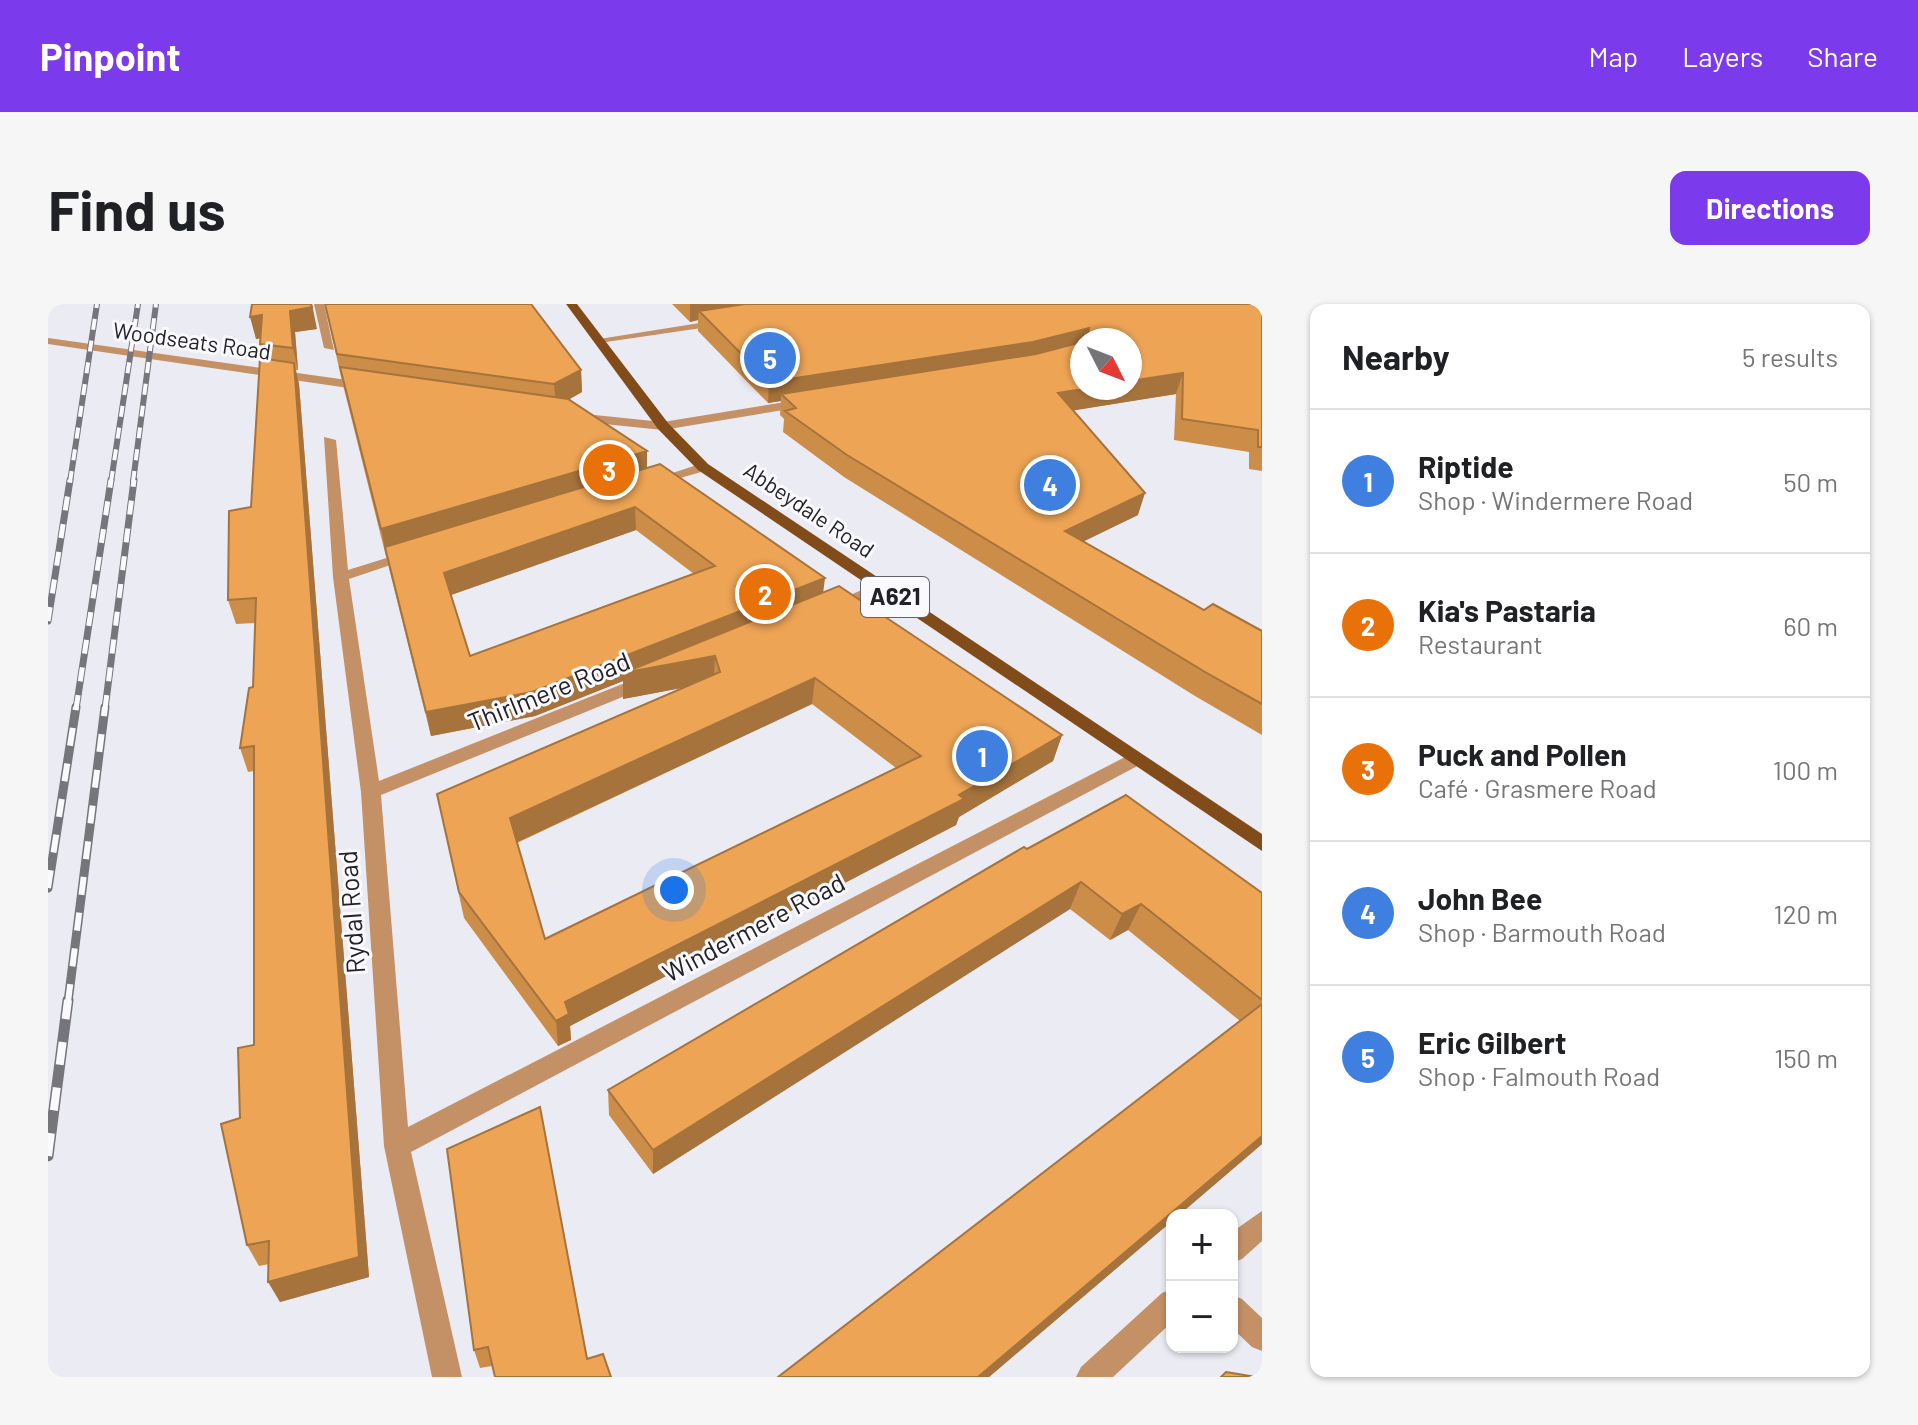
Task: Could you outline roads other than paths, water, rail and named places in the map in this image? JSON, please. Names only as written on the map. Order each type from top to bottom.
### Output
[{"type":"main road","name":"Abbeydale Road","points":[[571,304],[663,426],[703,467],[1262,844]]},
{"type":"street","points":[[319,304],[330,348]]},
{"type":"street","points":[[599,340],[737,320]]},
{"type":"street","name":"Woodseats Road","points":[[48,341],[383,389]]},
{"type":"street","points":[[558,414],[663,426],[817,401]]},
{"type":"street","name":"Rydal Road","points":[[329,440],[341,577],[371,792],[397,1146],[447,1377]]},
{"type":"street","points":[[629,489],[703,467]]},
{"type":"street","points":[[341,577],[432,549]]},
{"type":"street","points":[[808,616],[880,587]]},
{"type":"street","name":"Thirlmere Road","points":[[371,792],[663,675]]},
{"type":"street","name":"Windermere Road","points":[[397,1146],[1136,759]]},
{"type":"street","points":[[1238,1245],[1262,1224]]},
{"type":"street","points":[[1091,1377],[1166,1308]]},
{"type":"street","points":[[1238,1315],[1262,1337]]},
{"type":"railway","points":[[70,482],[97,304]]},
{"type":"railway","points":[[111,482],[138,304]]},
{"type":"railway","points":[[133,482],[156,304]]},
{"type":"railway","points":[[48,621],[70,480]]},
{"type":"railway","points":[[76,709],[111,480]]},
{"type":"railway","points":[[105,709],[134,480]]},
{"type":"railway","points":[[48,888],[76,707]]},
{"type":"railway","points":[[68,1002],[105,707]]},
{"type":"railway","points":[[48,1156],[68,1000]]},
{"type":"place","name":"Eric Gilbert","points":[[770,358]]},
{"type":"place","name":"Puck and Pollen","points":[[609,470]]},
{"type":"place","name":"John Bee","points":[[1050,485]]},
{"type":"place","name":"Kia's Pastaria","points":[[765,594]]},
{"type":"place","name":"Riptide","points":[[982,756]]}]
